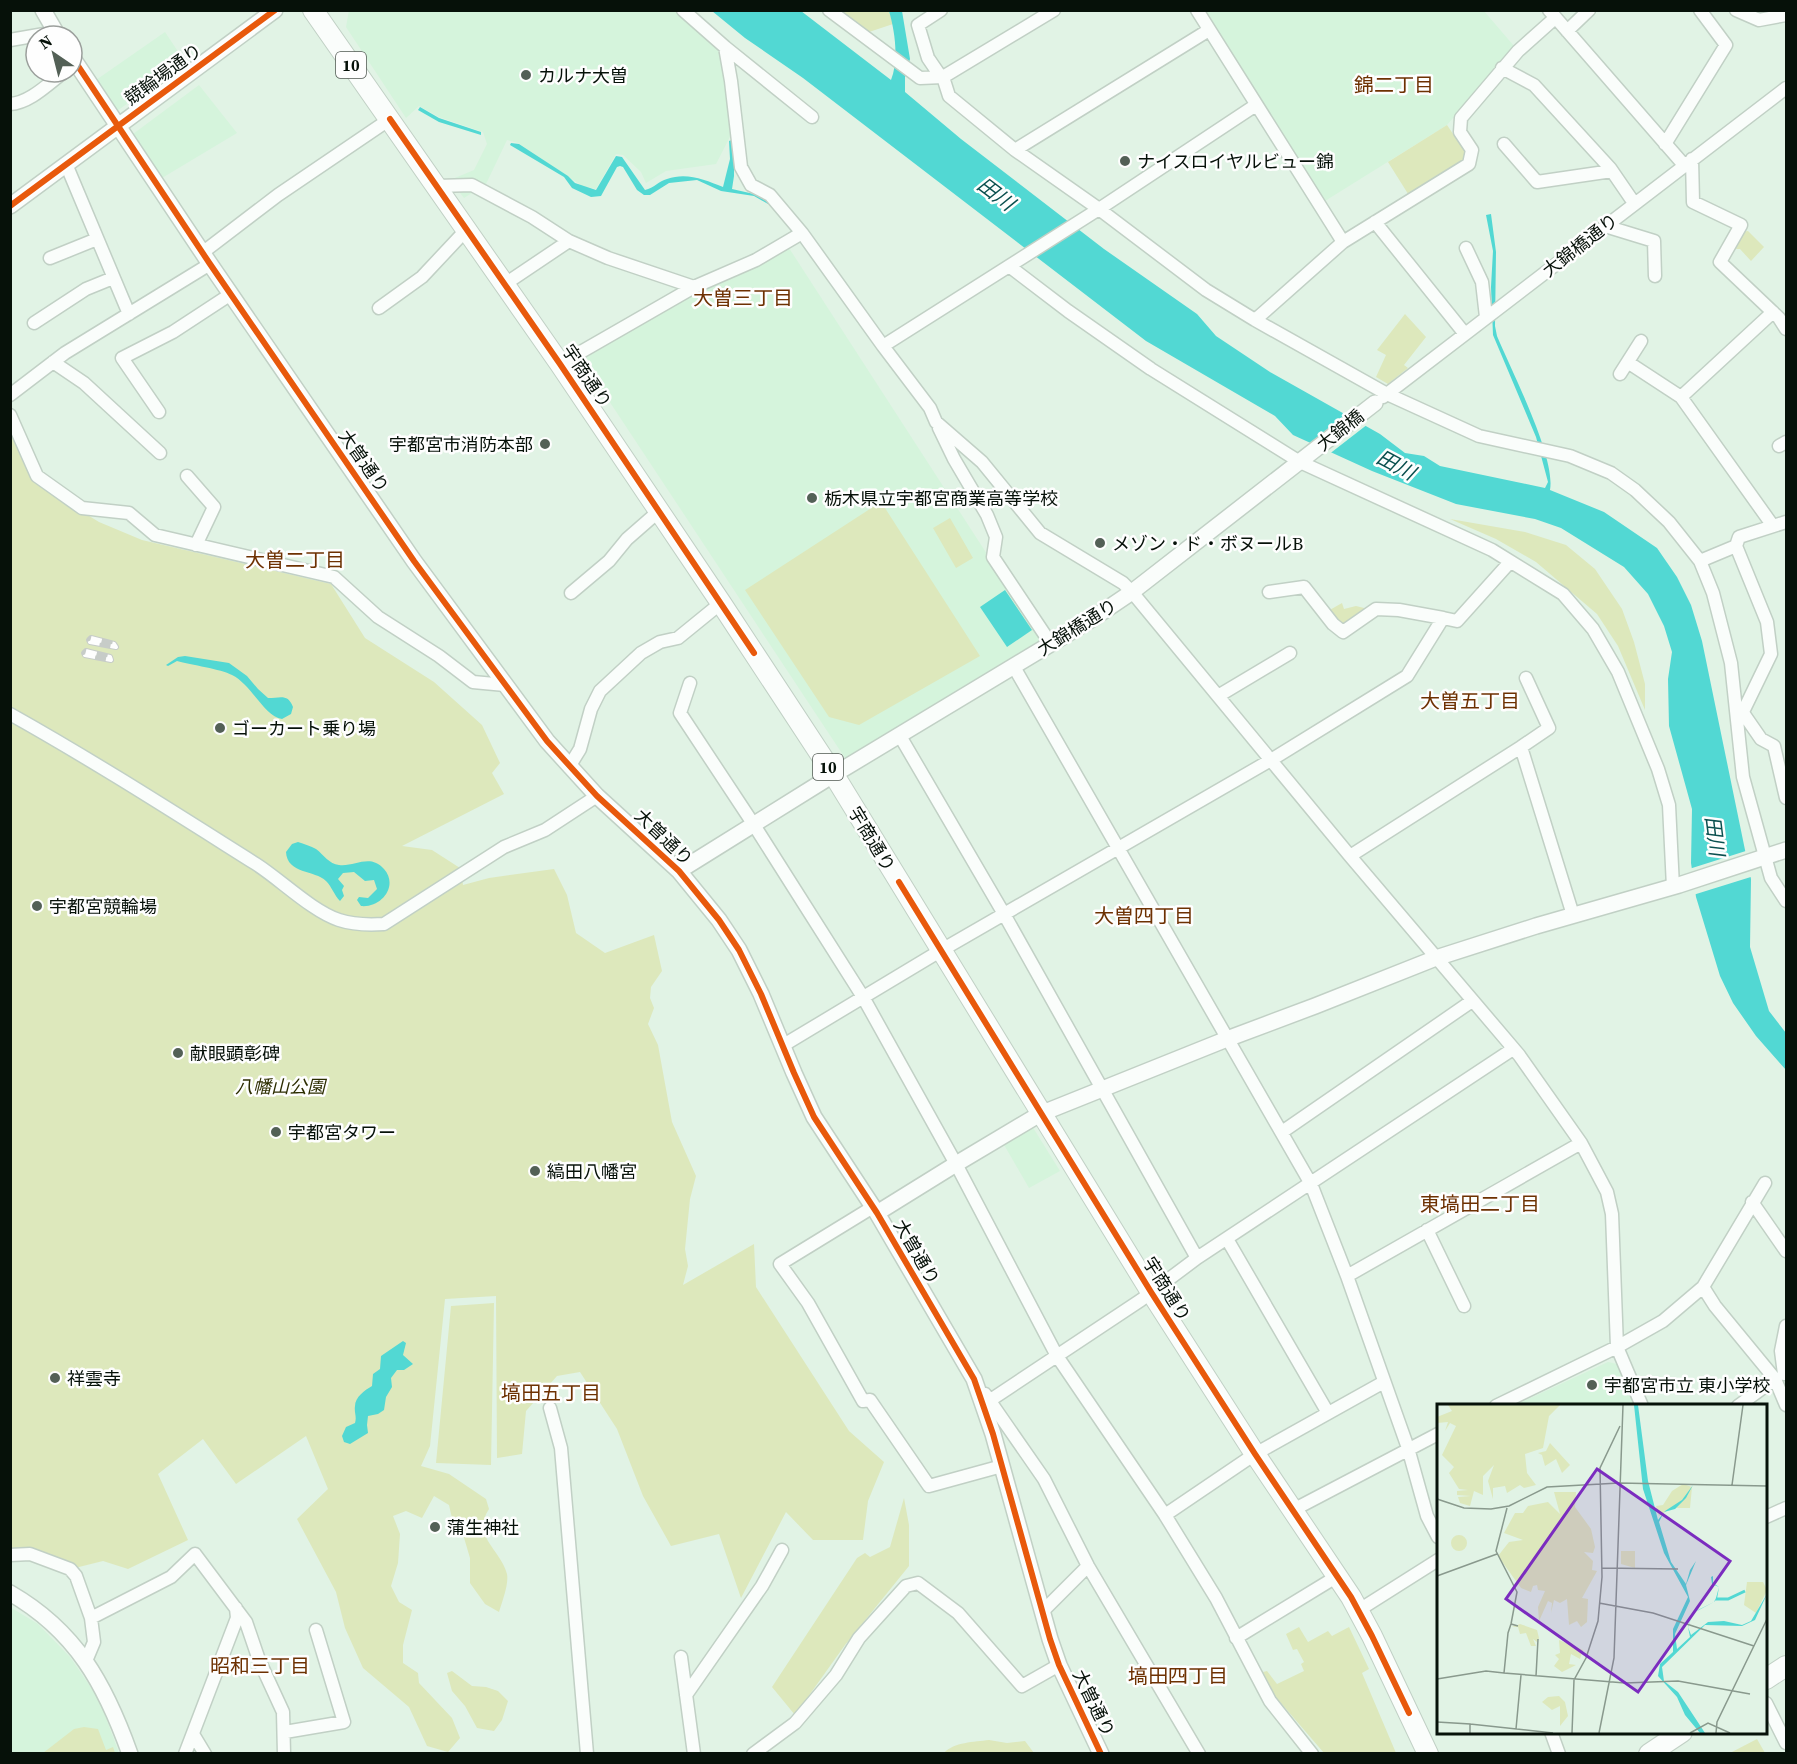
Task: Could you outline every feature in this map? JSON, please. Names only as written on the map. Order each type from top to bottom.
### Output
[{"type":"main road","name":"宇商通り","points":[[313,10],[560,364],[834,776],[1151,1292],[1359,1610],[1428,1754]]},
{"type":"main road","points":[[1767,1678],[1786,1666]]},
{"type":"main road","points":[[1649,1754],[1679,1734]]},
{"type":"street","points":[[43,10],[51,24]]},
{"type":"street","name":"競輪場通り","points":[[10,206],[275,10]]},
{"type":"street","points":[[683,10],[812,117]]},
{"type":"street","points":[[829,10],[920,78],[942,77],[1053,11]]},
{"type":"street","points":[[918,10],[918,25],[928,58],[942,77],[949,96],[1095,211],[1206,290],[1381,398],[1479,436],[1570,456],[1611,473],[1635,490],[1670,522],[1700,561],[1713,593],[1731,663],[1741,717],[1743,777],[1762,859],[1786,901]]},
{"type":"street","points":[[918,25],[941,10]]},
{"type":"street","points":[[1197,10],[1343,242]]},
{"type":"street","points":[[1567,31],[1589,10]]},
{"type":"street","points":[[1665,144],[1726,45],[1700,10]]},
{"type":"street","points":[[1736,10],[1759,20],[1786,15]]},
{"type":"street","points":[[1255,320],[1343,242],[1468,164],[1472,150],[1460,132],[1461,118],[1552,14],[1665,144],[1688,162],[1693,202],[1741,225],[1720,262],[1773,312],[1786,329]]},
{"type":"street","points":[[1015,150],[1209,30]]},
{"type":"street","points":[[725,47],[741,167],[751,185],[770,195],[802,233],[930,408],[954,459],[987,515],[996,537],[993,556],[1051,644]]},
{"type":"street","points":[[1503,68],[1534,85],[1612,171],[1634,203]]},
{"type":"street","name":"大曽通り","points":[[84,81],[118,126],[414,561],[547,741],[597,796],[679,871],[719,920],[739,950],[761,994],[814,1117],[875,1210],[974,1379],[1002,1467],[1050,1639],[1059,1665],[1101,1754]]},
{"type":"street","points":[[10,104],[15,104],[35,94],[47,84]]},
{"type":"street","name":"大錦橋通り","points":[[1381,398],[1786,88]]},
{"type":"street","points":[[883,346],[1256,105]]},
{"type":"street","points":[[10,395],[53,362],[129,314],[206,258],[278,195],[390,119]]},
{"type":"street","points":[[1504,144],[1537,182],[1612,171]]},
{"type":"street","points":[[66,165],[129,314]]},
{"type":"street","points":[[437,186],[472,185],[532,217],[569,241],[608,258],[694,287]]},
{"type":"street","points":[[1375,222],[1465,334]]},
{"type":"street","points":[[1605,226],[1654,241],[1655,276]]},
{"type":"street","points":[[379,309],[422,277],[467,229]]},
{"type":"street","points":[[560,364],[694,287],[756,260],[802,233]]},
{"type":"street","points":[[50,258],[97,238]]},
{"type":"street","points":[[505,284],[569,241]]},
{"type":"street","points":[[1466,248],[1482,282],[1486,317]]},
{"type":"street","points":[[1014,263],[1068,311],[1151,369],[1303,460],[1492,550],[1563,594],[1593,629],[1618,672],[1658,769],[1669,805],[1676,886]]},
{"type":"street","points":[[34,323],[86,289],[113,278]]},
{"type":"street","points":[[159,412],[122,358],[173,332],[231,294]]},
{"type":"street","points":[[1682,396],[1773,312]]},
{"type":"street","points":[[1620,374],[1629,363],[1641,340]]},
{"type":"street","points":[[53,362],[84,382],[160,453]]},
{"type":"street","points":[[1629,363],[1682,396],[1773,526]]},
{"type":"street","name":"大錦橋","points":[[1303,460],[1381,398]]},
{"type":"street","points":[[10,415],[37,476],[82,508],[129,513],[155,535],[333,577],[378,617],[439,656],[473,682],[505,685]]},
{"type":"street","points":[[936,422],[982,462],[1040,533],[1123,583],[1132,592],[1350,856],[1519,1055],[1581,1143],[1607,1192],[1612,1214],[1617,1347],[1641,1404]]},
{"type":"street","name":"大錦橋通り","points":[[679,871],[1014,667],[1132,592],[1303,460]]},
{"type":"street","points":[[187,476],[214,507],[196,545]]},
{"type":"street","points":[[571,593],[609,561],[627,539],[659,511]]},
{"type":"street","points":[[1741,717],[1771,654],[1767,622],[1736,546],[1739,537],[1786,522]]},
{"type":"street","points":[[1700,561],[1736,546]]},
{"type":"street","points":[[1269,592],[1304,587],[1333,624],[1343,632],[1376,609],[1400,610],[1457,621],[1510,561]]},
{"type":"street","points":[[569,767],[580,749],[591,709],[600,691],[641,653],[660,642],[678,638],[721,603]]},
{"type":"street","points":[[782,1046],[940,951],[1271,760],[1407,676],[1443,618]]},
{"type":"street","points":[[1218,696],[1290,653]]},
{"type":"street","points":[[1014,667],[1311,1184],[1347,1276],[1408,1449],[1427,1516],[1437,1535]]},
{"type":"street","points":[[1350,856],[1549,728],[1526,678]]},
{"type":"street","points":[[690,683],[680,713],[863,997],[956,1164],[1057,1356],[1165,1515],[1216,1598],[1270,1701],[1312,1754]]},
{"type":"street","points":[[10,714],[108,771],[265,870],[306,901],[338,920],[362,925],[384,924],[504,847],[545,830],[597,796]]},
{"type":"street","points":[[1741,717],[1761,739],[1774,746],[1786,798]]},
{"type":"street","points":[[900,736],[1004,914],[1197,1258]]},
{"type":"street","points":[[1521,747],[1573,915]]},
{"type":"street","points":[[1002,1467],[929,1486],[870,1400],[863,1401],[808,1303],[780,1264],[1040,1114],[1436,958],[1573,915],[1676,886],[1786,850]]},
{"type":"street","points":[[1282,1132],[1472,1001]]},
{"type":"street","points":[[989,1401],[1151,1292],[1197,1258],[1513,1049]]},
{"type":"street","points":[[1347,1276],[1581,1143]]},
{"type":"street","points":[[1500,1404],[1617,1347],[1663,1321],[1702,1287],[1765,1183]]},
{"type":"street","points":[[1752,1202],[1786,1251]]},
{"type":"street","points":[[1427,1230],[1464,1306]]},
{"type":"street","points":[[1227,1239],[1328,1413]]},
{"type":"street","points":[[1702,1287],[1715,1306],[1780,1377]]},
{"type":"street","points":[[1786,1326],[1781,1351],[1780,1377],[1786,1405]]},
{"type":"street","points":[[1741,1404],[1780,1377]]},
{"type":"street","points":[[974,1379],[1044,1479],[1088,1566],[1199,1754]]},
{"type":"street","points":[[1165,1515],[1255,1454],[1384,1382]]},
{"type":"street","points":[[550,1408],[561,1448],[587,1754]]},
{"type":"street","points":[[1293,1510],[1437,1434]]},
{"type":"street","points":[[1767,1517],[1786,1508]]},
{"type":"street","points":[[686,1695],[762,1586],[782,1550]]},
{"type":"street","points":[[10,1555],[30,1554],[69,1569],[76,1576],[91,1618],[94,1642],[86,1661]]},
{"type":"street","points":[[91,1618],[171,1577],[195,1554],[246,1622],[259,1660],[283,1712],[284,1754]]},
{"type":"street","points":[[1359,1610],[1437,1561]]},
{"type":"street","points":[[1043,1611],[1088,1566]]},
{"type":"street","points":[[1236,1638],[1336,1576]]},
{"type":"street","points":[[753,1754],[795,1723],[836,1675],[859,1638],[906,1586],[918,1583],[958,1613],[1022,1686],[1059,1665]]},
{"type":"street","points":[[10,1593],[51,1621],[86,1661],[110,1702],[130,1754]]},
{"type":"street","points":[[185,1754],[237,1618],[236,1608]]},
{"type":"street","points":[[285,1732],[344,1722],[316,1630]]},
{"type":"street","points":[[681,1658],[694,1754]]},
{"type":"street","points":[[1767,1705],[1786,1743]]},
{"type":"street","points":[[193,1734],[204,1754]]},
{"type":"street","points":[[1552,1734],[1558,1754]]},
{"type":"shaded area","points":[[349,10],[675,11],[721,50],[733,131],[716,164],[666,171],[646,183],[641,172],[623,155],[616,154],[596,189],[582,186],[518,143],[507,140],[486,184],[464,198],[450,180],[474,170],[487,144],[483,132],[439,117],[419,106],[406,118],[346,27]]},
{"type":"shaded area","points":[[1206,11],[1484,11],[1514,46],[1447,125],[1325,201]]},
{"type":"shaded area","points":[[165,32],[185,62],[117,111],[96,80]]},
{"type":"shaded area","points":[[199,85],[237,133],[162,178],[133,134]]},
{"type":"shaded area","name":"栃木県立宇都宮商業高等学校","points":[[789,248],[1042,639],[845,758],[580,357],[693,292]]},
{"type":"shaded area","points":[[1032,1126],[1060,1171],[1029,1188],[1003,1143]]},
{"type":"shaded area","name":"宇都宮市立 東小学校","points":[[1608,1362],[1617,1364],[1635,1404],[1517,1404]]},
{"type":"shaded area","points":[[10,1607],[38,1624],[70,1657],[99,1699],[119,1753],[11,1753]]},
{"type":"green space","points":[[836,11],[889,11],[893,24],[866,33]]},
{"type":"green space","points":[[1447,125],[1466,153],[1466,162],[1410,197],[1388,162]]},
{"type":"green space","points":[[1748,231],[1764,247],[1751,261],[1740,249],[1736,249],[1741,232]]},
{"type":"green space","points":[[1405,314],[1426,337],[1404,365],[1408,368],[1388,384],[1376,377],[1386,355],[1377,350]]},
{"type":"green space","name":"八幡山公園","points":[[10,407],[29,450],[40,485],[45,489],[99,522],[142,540],[331,584],[365,638],[434,682],[482,725],[500,763],[492,773],[504,794],[402,846],[432,850],[460,868],[463,885],[489,878],[554,869],[567,895],[576,933],[605,953],[654,935],[662,971],[651,987],[650,998],[654,1008],[648,1024],[658,1045],[672,1122],[696,1176],[690,1199],[685,1249],[688,1266],[683,1285],[754,1244],[756,1287],[849,1431],[884,1462],[868,1501],[863,1540],[813,1540],[786,1512],[741,1598],[719,1534],[671,1546],[643,1496],[617,1429],[580,1372],[557,1376],[526,1411],[522,1454],[497,1458],[496,1296],[445,1299],[430,1446],[421,1466],[449,1474],[486,1499],[489,1509],[484,1519],[485,1535],[504,1565],[507,1574],[506,1588],[499,1612],[485,1604],[470,1583],[470,1558],[462,1531],[454,1527],[449,1505],[434,1496],[422,1518],[406,1511],[393,1516],[400,1534],[398,1563],[391,1586],[399,1602],[412,1610],[403,1645],[403,1663],[418,1673],[419,1683],[452,1718],[460,1738],[448,1752],[427,1746],[409,1707],[363,1668],[345,1628],[336,1592],[297,1519],[328,1489],[306,1436],[236,1484],[203,1439],[158,1474],[188,1540],[128,1569],[103,1561],[71,1569],[11,1550]]},
{"type":"green space","points":[[876,505],[885,508],[980,656],[859,725],[829,717],[745,590]]},
{"type":"green space","points":[[950,518],[973,558],[956,568],[933,528]]},
{"type":"green space","points":[[1450,519],[1525,532],[1566,545],[1595,569],[1622,609],[1634,642],[1645,684],[1645,710],[1618,646],[1597,614],[1536,562],[1496,539]]},
{"type":"green space","points":[[1342,603],[1344,609],[1356,606],[1368,609],[1349,623],[1342,625],[1328,611]]},
{"type":"green space","points":[[494,1303],[491,1465],[436,1463],[451,1306]]},
{"type":"green space","points":[[904,1498],[909,1525],[909,1566],[845,1645],[795,1715],[772,1687],[857,1558],[865,1553],[870,1557],[890,1547]]},
{"type":"green space","points":[[1299,1627],[1308,1642],[1328,1631],[1332,1636],[1349,1627],[1369,1669],[1362,1673],[1396,1753],[1324,1753],[1274,1695],[1263,1672],[1267,1671],[1277,1684],[1304,1671],[1301,1664],[1304,1662],[1297,1649],[1293,1650],[1286,1634]]},
{"type":"green space","points":[[452,1671],[472,1686],[498,1691],[508,1701],[502,1720],[494,1731],[477,1728],[465,1706],[452,1691],[447,1673]]},
{"type":"green space","points":[[84,1727],[98,1729],[106,1750],[113,1747],[115,1753],[43,1753],[74,1729]]},
{"type":"green space","points":[[1757,1739],[1765,1753],[1730,1753]]},
{"type":"green space","points":[[989,1740],[1007,1743],[1025,1741],[1034,1753],[944,1753],[959,1745]]},
{"type":"water","name":"田川","points":[[712,11],[801,11],[891,80],[895,64],[895,46],[889,11],[902,11],[910,59],[905,77],[905,92],[961,139],[1104,249],[1197,314],[1216,336],[1270,372],[1380,434],[1405,453],[1424,456],[1440,466],[1545,488],[1548,482],[1536,437],[1493,335],[1491,287],[1493,251],[1486,215],[1491,214],[1496,252],[1495,326],[1497,336],[1540,436],[1550,475],[1550,490],[1604,512],[1657,548],[1677,577],[1691,605],[1702,641],[1751,879],[1750,947],[1769,1011],[1786,1033],[1786,1070],[1756,1036],[1733,1003],[1720,976],[1696,897],[1691,863],[1692,809],[1669,726],[1668,679],[1672,652],[1664,626],[1648,594],[1624,567],[1561,528],[1535,519],[1456,504],[1372,471],[1293,435],[1275,416],[1146,341]]},
{"type":"water","points":[[420,107],[439,118],[481,132],[481,135],[439,122],[418,110]]},
{"type":"water","points":[[734,139],[732,189],[754,194],[770,203],[754,196],[721,191],[697,180],[669,183],[650,195],[644,195],[637,190],[623,167],[620,166],[617,167],[601,196],[591,197],[572,188],[564,177],[510,145],[511,143],[519,144],[575,183],[596,190],[616,156],[622,157],[645,190],[664,180],[682,176],[696,178],[723,187],[730,159],[729,141]]},
{"type":"water","points":[[1005,590],[1032,630],[1007,647],[980,607]]},
{"type":"water","points":[[185,656],[229,663],[247,676],[268,698],[283,697],[289,700],[293,707],[291,714],[282,719],[275,717],[239,679],[227,673],[177,661],[166,665],[178,657]]},
{"type":"water","points":[[298,842],[316,849],[335,864],[345,865],[368,861],[379,864],[390,882],[386,895],[375,903],[361,906],[357,900],[359,897],[368,898],[377,889],[374,880],[365,881],[354,872],[343,873],[338,879],[344,886],[342,890],[344,896],[340,901],[321,877],[291,864],[286,852],[292,844]]},
{"type":"water","points":[[403,1341],[406,1343],[403,1355],[413,1364],[404,1370],[397,1370],[391,1378],[392,1387],[386,1397],[384,1410],[368,1416],[368,1433],[350,1444],[344,1442],[342,1436],[346,1427],[355,1423],[355,1403],[372,1386],[373,1374],[380,1369],[381,1356]]},
{"type":"pier","points":[[1349,413],[1368,424],[1328,455],[1308,445]]},
{"type":"pier","points":[[1749,850],[1754,876],[1693,895],[1689,869]]},
{"type":"railway","points":[[91,638],[114,644],[116,647],[90,642],[91,638]]},
{"type":"railway","points":[[86,651],[110,657],[111,660],[85,655],[86,651]]},
{"type":"cycle path","points":[[10,206],[275,10]]},
{"type":"cycle path","points":[[84,75],[210,264],[414,561],[547,741],[597,796],[679,871],[719,920],[739,950],[761,994],[814,1117],[877,1213],[974,1379],[993,1434],[1050,1639],[1059,1665],[1101,1754]]},
{"type":"cycle path","points":[[390,119],[560,364],[754,653]]},
{"type":"cycle path","points":[[899,882],[1151,1292],[1255,1454],[1351,1597],[1409,1713]]},
{"type":"place","name":"カルナ大曽","points":[[526,75]]},
{"type":"place","name":"ナイスロイヤルビュー錦","points":[[1125,161]]},
{"type":"place","name":"宇都宮市消防本部","points":[[545,444]]},
{"type":"place","name":"栃木県立宇都宮商業高等学校","points":[[812,498]]},
{"type":"place","name":"メゾン・ド・ボヌールB","points":[[1100,543]]},
{"type":"place","name":"ゴーカート乗り場","points":[[220,728]]},
{"type":"place","name":"宇都宮競輪場","points":[[37,906]]},
{"type":"place","name":"献眼顕彰碑","points":[[178,1053]]},
{"type":"place","name":"宇都宮タワー","points":[[276,1132]]},
{"type":"place","name":"縞田八幡宮","points":[[535,1171]]},
{"type":"place","name":"祥雲寺","points":[[55,1378]]},
{"type":"place","name":"宇都宮市立 東小学校","points":[[1592,1385]]},
{"type":"place","name":"蒲生神社","points":[[435,1527]]},
{"type":"district","name":"錦二丁目","points":[[1394,85]]},
{"type":"district","name":"大曽三丁目","points":[[743,298]]},
{"type":"district","name":"大曽二丁目","points":[[295,560]]},
{"type":"district","name":"大曽五丁目","points":[[1470,701]]},
{"type":"district","name":"大曽四丁目","points":[[1144,916]]},
{"type":"district","name":"東塙田二丁目","points":[[1480,1204]]},
{"type":"district","name":"塙田五丁目","points":[[551,1393]]},
{"type":"district","name":"昭和三丁目","points":[[260,1666]]},
{"type":"district","name":"塙田四丁目","points":[[1178,1676]]}]
